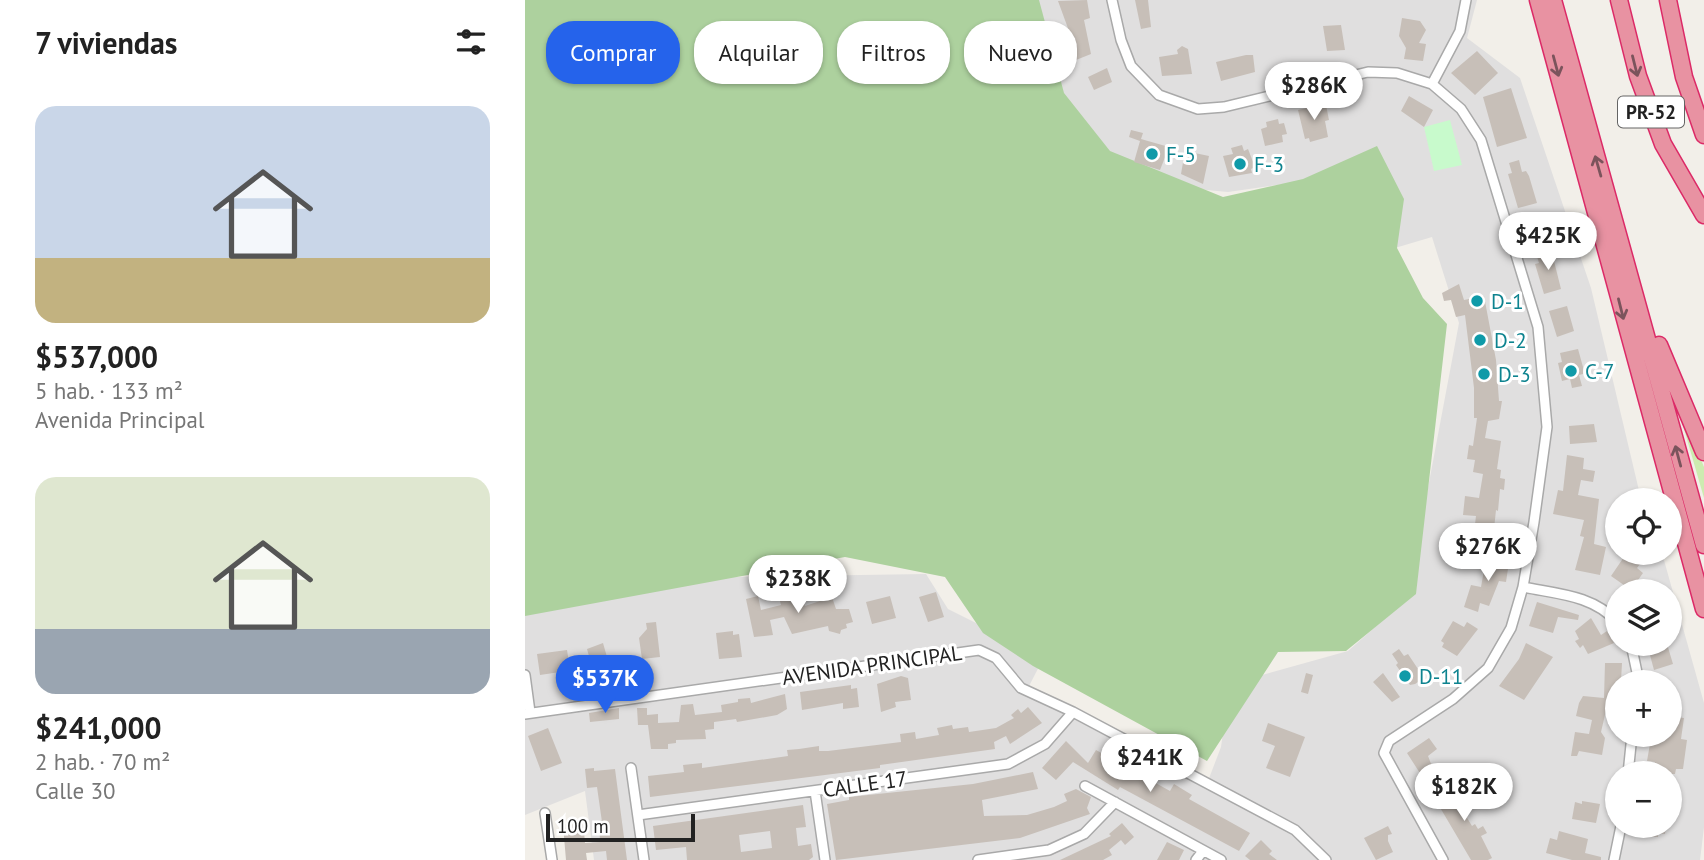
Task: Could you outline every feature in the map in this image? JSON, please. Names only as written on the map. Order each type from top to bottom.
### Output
[{"type":"highway","name":"PR-52","points":[[1619,0],[1637,76],[1663,144],[1704,215]]},
{"type":"highway","name":"PR-52","points":[[1668,0],[1684,77],[1704,135]]},
{"type":"highway","points":[[1542,1],[1633,285],[1704,545]]},
{"type":"highway","points":[[1542,1],[1704,609]]},
{"type":"highway","points":[[1633,285],[1704,452]]},
{"type":"street","points":[[1111,0],[1131,66],[1159,95],[1198,108],[1224,107],[1368,72],[1397,73],[1432,84],[1461,109],[1481,140],[1538,327],[1547,427],[1523,587],[1511,628],[1488,668],[1453,699],[1389,741],[1384,753],[1443,860]]},
{"type":"street","points":[[1432,84],[1460,32],[1466,0]]},
{"type":"street","points":[[1523,587],[1589,600],[1605,610]]},
{"type":"street","name":"AVENIDA PRINCIPAL","points":[[528,713],[979,650],[996,658],[1021,688],[1073,712],[1295,830],[1326,860]]},
{"type":"street","points":[[525,675],[528,713]]},
{"type":"street","name":"CALLE 17","points":[[638,816],[1008,764],[1045,744],[1073,712]]},
{"type":"street","points":[[631,768],[644,860]]},
{"type":"street","points":[[1085,786],[1221,860]]},
{"type":"street","points":[[815,791],[825,860]]},
{"type":"street","points":[[978,860],[1049,850],[1084,834],[1115,802]]},
{"type":"street","points":[[545,813],[552,860]]},
{"type":"street","points":[[1614,860],[1619,838]]},
{"type":"street","points":[[1196,860],[1203,850]]},
{"type":"shaded area","points":[[1022,0],[1477,0],[1467,38],[1520,78],[1591,288],[1638,488],[1605,488],[1605,565],[1665,565],[1669,579],[1605,579],[1605,656],[1682,656],[1682,624],[1704,703],[1704,827],[1700,860],[594,860],[585,791],[525,815],[525,588],[547,580],[926,574],[948,609],[1044,657],[1028,688],[1208,781],[1221,747],[1230,684],[1348,651],[1416,591],[1424,509],[1459,323],[1432,237],[1331,267],[1306,181],[1228,192],[1164,186],[1069,126],[1053,84],[1077,84],[1077,21],[1030,21]]},
{"type":"green space","points":[[525,0],[1039,0],[1045,21],[964,21],[964,84],[1062,84],[1064,93],[1110,151],[1223,197],[1303,179],[1377,146],[1404,199],[1397,248],[1423,298],[1447,324],[1416,594],[1346,651],[1278,652],[1207,761],[1033,666],[983,633],[945,577],[845,557],[525,616]]},
{"type":"green space","points":[[1450,120],[1462,165],[1434,171],[1424,127]]},
{"type":"green space","points":[[1673,391],[1704,467],[1704,498]]},
{"type":"building","points":[[1087,0],[1090,18],[1084,20],[1091,54],[1077,60],[1077,21],[1065,21],[1058,1]]},
{"type":"building","points":[[1135,0],[1148,0],[1151,27],[1141,29]]},
{"type":"building","points":[[1402,18],[1420,21],[1426,30],[1419,43],[1426,44],[1423,61],[1404,59],[1406,48],[1399,36]]},
{"type":"building","points":[[1341,25],[1345,50],[1327,51],[1323,26]]},
{"type":"building","points":[[1182,46],[1188,49],[1192,74],[1162,76],[1159,57],[1178,54],[1177,50]]},
{"type":"building","points":[[1477,51],[1498,73],[1475,95],[1451,73]]},
{"type":"building","points":[[1253,55],[1255,72],[1221,81],[1216,62]]},
{"type":"building","points":[[1107,68],[1112,82],[1094,90],[1088,77]]},
{"type":"building","points":[[1511,88],[1527,138],[1497,147],[1483,97]]},
{"type":"building","points":[[1409,96],[1433,110],[1424,127],[1401,111]]},
{"type":"building","points":[[1326,105],[1328,137],[1310,142],[1309,138],[1305,139],[1298,110]]},
{"type":"building","points":[[1278,119],[1279,124],[1284,123],[1287,134],[1282,135],[1283,142],[1265,146],[1261,129],[1267,127],[1266,122]]},
{"type":"building","name":"F-5","points":[[1131,130],[1143,133],[1141,139],[1169,147],[1160,170],[1134,162],[1140,141],[1129,137]]},
{"type":"building","name":"F-3","points":[[1242,145],[1244,151],[1248,149],[1255,167],[1251,169],[1252,173],[1229,177],[1223,156],[1233,154],[1231,148]]},
{"type":"building","points":[[1185,151],[1209,156],[1203,184],[1181,174]]},
{"type":"building","points":[[1519,160],[1522,172],[1526,171],[1529,176],[1537,203],[1518,208],[1508,174],[1512,173],[1509,163]]},
{"type":"building","points":[[1551,249],[1561,289],[1544,294],[1535,264],[1539,263],[1536,253]]},
{"type":"building","points":[[1459,284],[1464,300],[1484,296],[1496,360],[1499,401],[1502,401],[1499,419],[1488,421],[1485,438],[1501,441],[1497,469],[1501,470],[1500,478],[1505,479],[1504,490],[1500,489],[1498,511],[1496,510],[1494,529],[1500,530],[1495,549],[1486,548],[1487,543],[1473,541],[1476,516],[1463,515],[1465,496],[1479,498],[1483,474],[1473,472],[1475,460],[1467,459],[1469,445],[1473,446],[1477,418],[1474,418],[1474,388],[1465,315],[1456,317],[1451,300],[1444,301],[1442,293]]},
{"type":"building","points":[[1567,306],[1574,331],[1557,337],[1549,311]]},
{"type":"building","name":"C-7","points":[[1578,349],[1583,367],[1583,374],[1579,375],[1582,386],[1572,388],[1570,379],[1562,381],[1558,363],[1562,362],[1560,353]]},
{"type":"building","points":[[1594,424],[1597,442],[1570,444],[1569,426]]},
{"type":"building","points":[[1567,455],[1584,458],[1583,469],[1595,471],[1593,482],[1581,480],[1578,495],[1599,499],[1594,544],[1605,547],[1600,575],[1575,570],[1584,537],[1580,536],[1584,520],[1553,514],[1558,490],[1563,491]]},
{"type":"building","points":[[1487,553],[1501,556],[1501,560],[1509,562],[1506,582],[1499,581],[1489,606],[1480,603],[1478,612],[1464,607],[1471,585],[1481,587]]},
{"type":"building","points":[[1618,565],[1639,565],[1637,568],[1643,573],[1639,579],[1615,579],[1611,576]]},
{"type":"building","points":[[798,586],[805,606],[832,597],[836,609],[849,609],[853,622],[846,624],[847,628],[841,630],[840,634],[829,631],[828,626],[792,634],[784,617],[770,620],[773,635],[754,637],[746,599],[758,596],[761,610],[781,605],[780,601],[790,597],[787,590]]},
{"type":"building","points":[[936,592],[944,617],[928,622],[919,597]]},
{"type":"building","points":[[890,596],[896,618],[872,624],[866,602]]},
{"type":"building","points":[[1537,602],[1579,615],[1578,620],[1558,617],[1553,633],[1529,626]]},
{"type":"building","points":[[1591,618],[1601,635],[1605,632],[1605,647],[1588,654],[1583,645],[1580,648],[1575,641],[1579,639],[1575,631]]},
{"type":"building","points":[[1453,621],[1464,627],[1467,622],[1478,629],[1457,656],[1442,647],[1444,643],[1441,641]]},
{"type":"building","points":[[656,622],[660,657],[642,659],[639,638],[647,629],[646,623]]},
{"type":"building","points":[[733,631],[733,635],[739,634],[742,657],[719,659],[716,633]]},
{"type":"building","points":[[603,643],[611,671],[594,674],[587,649]]},
{"type":"building","points":[[1526,643],[1553,657],[1524,700],[1499,686],[1519,659]]},
{"type":"building","points":[[1399,649],[1404,656],[1408,654],[1424,678],[1415,684],[1410,685],[1396,665],[1398,663],[1392,654]]},
{"type":"building","points":[[567,650],[571,676],[560,678],[560,672],[540,675],[537,654]]},
{"type":"building","points":[[1650,656],[1671,656],[1673,664],[1654,670]]},
{"type":"building","points":[[1605,663],[1622,663],[1622,670],[1605,670],[1605,715],[1601,732],[1605,738],[1602,755],[1579,751],[1577,756],[1571,756],[1575,732],[1589,734],[1592,720],[1576,716],[1579,703],[1583,696],[1604,698]]},
{"type":"building","points":[[1306,673],[1313,675],[1308,694],[1301,692]]},
{"type":"building","points":[[1383,673],[1400,697],[1392,702],[1373,682]]},
{"type":"building","points":[[901,676],[908,678],[911,700],[895,702],[896,707],[881,712],[877,684]]},
{"type":"building","points":[[851,685],[851,689],[857,688],[859,707],[843,709],[843,703],[802,710],[800,692]]},
{"type":"building","points":[[785,694],[787,709],[777,715],[737,722],[736,719],[714,722],[714,729],[705,730],[706,739],[676,740],[676,743],[668,744],[668,749],[651,749],[648,725],[638,725],[637,708],[647,708],[647,715],[658,714],[658,723],[679,722],[681,705],[693,704],[695,715],[722,712],[721,705],[738,702],[738,699],[750,698],[751,703]]},
{"type":"building","points":[[1028,707],[1042,723],[1010,744],[1006,736],[994,742],[995,749],[880,765],[880,768],[650,797],[648,776],[684,772],[683,765],[702,763],[702,768],[788,756],[787,750],[819,746],[819,751],[828,751],[901,742],[900,734],[915,732],[916,739],[939,735],[937,728],[952,725],[953,729],[968,727],[969,732],[996,728],[1014,718],[1011,715],[1018,709],[1021,713]]},
{"type":"building","points":[[619,708],[619,719],[590,722],[589,713]]},
{"type":"building","points":[[1268,723],[1305,737],[1290,777],[1266,768],[1275,746],[1262,741]]},
{"type":"building","points":[[548,728],[562,763],[541,771],[528,736]]},
{"type":"building","points":[[1429,738],[1437,749],[1428,756],[1435,774],[1425,781],[1407,753]]},
{"type":"building","points":[[1682,739],[1687,740],[1683,769],[1682,761],[1647,761],[1649,747],[1682,747]]},
{"type":"building","points":[[1066,741],[1088,763],[1096,750],[1170,791],[1174,784],[1192,795],[1189,799],[1250,833],[1239,851],[1120,787],[1118,790],[1073,762],[1056,780],[1042,768]]},
{"type":"building","points":[[594,768],[594,771],[615,769],[627,860],[607,860],[606,851],[586,853],[587,860],[566,860],[563,825],[583,820],[585,843],[600,842],[599,822],[602,822],[597,787],[587,788],[585,769]]},
{"type":"building","points":[[1033,772],[1038,789],[982,800],[984,816],[1027,815],[1067,801],[1064,794],[1076,789],[1091,797],[1087,808],[1090,814],[1020,838],[836,860],[827,804],[849,800],[849,797],[973,784]]},
{"type":"building","points":[[1466,783],[1473,802],[1461,808],[1472,826],[1475,824],[1478,829],[1483,826],[1487,833],[1481,836],[1492,858],[1488,860],[1471,860],[1435,799]]},
{"type":"building","points":[[1582,801],[1600,804],[1596,823],[1572,819],[1575,802],[1582,804]]},
{"type":"building","points":[[803,805],[806,827],[796,828],[798,846],[811,844],[813,857],[809,860],[687,860],[686,847],[656,850],[653,826]],"holes":[[[770,831],[772,848],[741,852],[739,835]]]},
{"type":"building","points":[[1122,823],[1134,837],[1125,845],[1121,840],[1109,850],[1112,855],[1103,860],[1060,860],[1111,836],[1109,834]]},
{"type":"building","points":[[1388,826],[1392,834],[1388,835],[1388,841],[1393,852],[1376,860],[1364,838]]},
{"type":"building","points":[[1559,831],[1588,839],[1585,853],[1601,857],[1601,860],[1572,860],[1546,853],[1550,838],[1557,840]]},
{"type":"building","points":[[1261,840],[1272,851],[1269,854],[1277,860],[1250,860],[1245,856]]},
{"type":"building","points":[[1167,842],[1184,850],[1179,860],[1157,860]]},
{"type":"place","name":"F-5","points":[[1152,154]]},
{"type":"place","name":"F-3","points":[[1240,164]]},
{"type":"place","name":"D-1","points":[[1477,301]]},
{"type":"place","name":"D-2","points":[[1480,340]]},
{"type":"place","name":"C-7","points":[[1571,371]]},
{"type":"place","name":"D-3","points":[[1484,374]]},
{"type":"place","name":"D-11","points":[[1405,676]]}]
